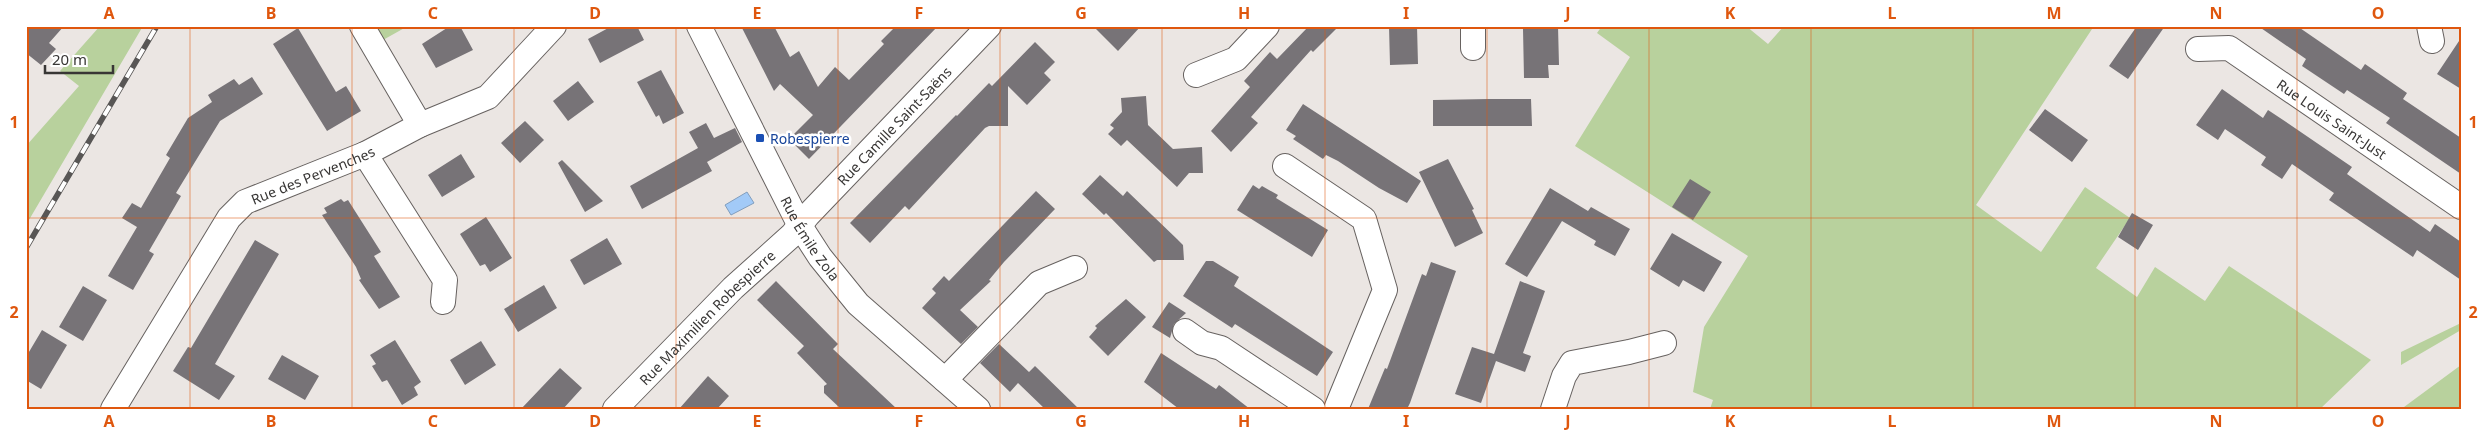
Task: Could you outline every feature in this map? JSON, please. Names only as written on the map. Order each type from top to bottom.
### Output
[{"type":"street","points":[[362,26],[420,125]]},
{"type":"street","name":"Rue des Pervenches","points":[[113,409],[224,226],[245,202],[366,154],[420,125],[488,97],[554,26]]},
{"type":"street","name":"Rue Émile Zola","points":[[699,26],[800,226],[820,257],[858,304],[978,409]]},
{"type":"street","name":"Rue Camille Saint-Saëns","points":[[800,226],[989,26]]},
{"type":"street","points":[[1196,75],[1236,59],[1267,26]]},
{"type":"street","name":"Rue Louis Saint-Just","points":[[2198,49],[2229,48],[2461,207]]},
{"type":"street","points":[[366,154],[445,280],[444,302]]},
{"type":"street","points":[[1285,166],[1364,219],[1385,290],[1336,409]]},
{"type":"street","name":"Rue Maximilien Robespierre","points":[[615,409],[733,288],[800,226]]},
{"type":"street","points":[[944,380],[1039,283],[1075,268]]},
{"type":"street","points":[[1185,331],[1202,343],[1221,348],[1313,409]]},
{"type":"street","points":[[1554,409],[1564,376],[1572,363],[1664,343]]},
{"type":"green space","points":[[100,26],[143,26],[26,225],[26,146],[79,86],[60,71]]},
{"type":"green space","points":[[374,26],[408,26],[383,40]]},
{"type":"green space","points":[[1602,26],[1746,26],[1768,44],[1784,26],[2094,26],[1976,205],[2041,252],[2085,187],[2130,218],[2096,268],[2137,297],[2155,267],[2205,301],[2229,266],[2371,360],[2320,409],[1710,409],[1713,400],[1693,392],[1704,327],[1748,256],[1575,146],[1630,57],[1597,33]]},
{"type":"green space","points":[[2461,323],[2461,330],[2401,365],[2401,352]]},
{"type":"green space","points":[[2461,365],[2461,409],[2402,409],[2404,407]]},
{"type":"water","points":[[747,192],[754,203],[731,215],[725,205]]},
{"type":"building","points":[[26,26],[64,26],[49,43],[56,49],[41,65],[26,53]]},
{"type":"building","points":[[450,26],[460,26],[473,50],[436,68],[422,44]]},
{"type":"building","points":[[612,26],[637,26],[644,40],[600,63],[588,39]]},
{"type":"building","points":[[741,26],[774,26],[790,57],[799,51],[818,87],[835,67],[849,80],[884,44],[881,41],[896,26],[938,26],[809,159],[789,139],[813,115],[780,84],[774,91]]},
{"type":"building","points":[[1093,26],[1141,26],[1118,51]]},
{"type":"building","points":[[1309,26],[1339,26],[1313,52],[1311,50],[1251,117],[1258,123],[1231,152],[1211,131],[1250,87],[1244,81],[1270,52],[1277,59]]},
{"type":"building","points":[[1389,26],[1417,26],[1418,64],[1390,65]]},
{"type":"building","points":[[1525,26],[1558,26],[1559,65],[1548,65],[1549,78],[1524,78],[1523,29]]},
{"type":"building","points":[[2137,26],[2165,26],[2128,79],[2109,66]]},
{"type":"building","points":[[2258,26],[2297,26],[2361,70],[2365,64],[2407,93],[2403,99],[2461,138],[2461,174],[2386,123],[2390,118],[2347,90],[2344,94],[2302,66],[2306,59]]},
{"type":"building","points":[[298,28],[336,92],[346,86],[361,111],[327,131],[273,44]]},
{"type":"building","points":[[2461,38],[2461,89],[2437,74]]},
{"type":"building","points":[[1035,42],[1055,62],[1044,73],[1051,80],[1027,105],[1008,86],[1008,126],[989,126],[985,128],[909,210],[905,206],[870,243],[850,223],[956,115],[989,83],[992,86]]},
{"type":"building","points":[[661,70],[684,113],[663,124],[659,115],[656,117],[637,82]]},
{"type":"building","points":[[252,77],[263,94],[220,121],[176,193],[181,196],[149,251],[154,254],[133,290],[108,276],[137,227],[122,218],[132,203],[141,208],[170,158],[166,155],[188,118],[212,102],[208,95],[234,79],[239,85]]},
{"type":"building","points":[[578,81],[594,102],[568,121],[553,101]]},
{"type":"building","points":[[2222,89],[2263,118],[2268,110],[2352,167],[2347,174],[2430,232],[2435,224],[2461,242],[2461,280],[2417,250],[2413,257],[2329,200],[2334,193],[2292,164],[2282,179],[2261,165],[2266,157],[2225,129],[2218,140],[2196,125]]},
{"type":"building","points":[[1146,96],[1148,125],[1173,149],[1202,147],[1203,173],[1189,173],[1177,187],[1127,140],[1121,146],[1108,134],[1114,128],[1110,125],[1122,112],[1121,98]]},
{"type":"building","points":[[1531,99],[1532,126],[1433,126],[1433,100]]},
{"type":"building","points":[[1303,104],[1421,181],[1407,203],[1379,188],[1338,161],[1326,155],[1323,159],[1293,139],[1296,136],[1286,130]]},
{"type":"building","points":[[2045,109],[2088,140],[2072,162],[2029,130]]},
{"type":"building","points":[[525,121],[544,140],[520,163],[501,143]]},
{"type":"building","points":[[706,123],[714,138],[735,128],[742,142],[707,162],[712,171],[642,209],[630,186],[698,148],[689,132]]},
{"type":"building","points":[[461,154],[475,177],[442,197],[428,175]]},
{"type":"building","points":[[1448,159],[1474,209],[1472,210],[1483,233],[1455,247],[1419,172]]},
{"type":"building","points":[[562,160],[603,201],[585,212],[558,163]]},
{"type":"building","points":[[1100,175],[1123,196],[1127,191],[1183,245],[1184,260],[1157,260],[1154,262],[1106,213],[1104,215],[1082,194]]},
{"type":"building","points":[[1690,179],[1711,192],[1693,220],[1672,207]]},
{"type":"building","points":[[1253,185],[1259,189],[1262,186],[1278,195],[1276,198],[1328,230],[1312,257],[1237,210]]},
{"type":"building","points":[[1550,188],[1588,211],[1591,207],[1630,229],[1615,256],[1594,245],[1596,241],[1562,221],[1527,277],[1505,264]]},
{"type":"building","points":[[1036,191],[1055,209],[1004,262],[989,280],[991,281],[960,310],[978,327],[961,344],[922,308],[936,293],[932,289],[944,276],[949,281]]},
{"type":"building","points":[[341,199],[344,202],[348,200],[381,252],[374,256],[400,297],[379,309],[359,280],[361,279],[356,267],[322,215],[327,213],[324,208]]},
{"type":"building","points":[[2132,213],[2153,225],[2138,250],[2118,237]]},
{"type":"building","points":[[486,217],[512,258],[490,272],[485,264],[480,266],[460,234]]},
{"type":"building","points":[[1672,233],[1722,262],[1704,292],[1683,280],[1679,287],[1650,269]]},
{"type":"building","points":[[607,238],[622,264],[584,285],[570,260]]},
{"type":"building","points":[[255,240],[279,254],[215,364],[235,376],[219,400],[173,371],[188,347],[191,348]]},
{"type":"building","points":[[1206,261],[1213,261],[1239,277],[1234,286],[1333,352],[1317,376],[1235,324],[1232,328],[1183,296]]},
{"type":"building","points":[[1431,262],[1456,271],[1410,403],[1407,409],[1368,409],[1385,368],[1387,369],[1422,274],[1426,276]]},
{"type":"building","points":[[776,281],[838,344],[833,349],[897,409],[841,409],[824,393],[824,386],[827,384],[797,353],[804,346],[757,300]]},
{"type":"building","points":[[1520,281],[1545,291],[1523,353],[1531,356],[1525,372],[1496,361],[1481,403],[1455,394],[1472,347],[1494,354]]},
{"type":"building","points":[[544,285],[557,308],[518,332],[504,309]]},
{"type":"building","points":[[83,286],[107,300],[83,341],[59,327]]},
{"type":"building","points":[[1126,299],[1146,317],[1108,356],[1089,337],[1097,328],[1095,326]]},
{"type":"building","points":[[1169,302],[1186,313],[1174,324],[1170,338],[1152,327]]},
{"type":"building","points":[[42,330],[67,345],[41,389],[26,380],[26,357]]},
{"type":"building","points":[[395,340],[421,382],[414,387],[418,395],[402,405],[387,380],[382,382],[372,366],[376,364],[370,355]]},
{"type":"building","points":[[481,341],[496,365],[465,385],[450,360]]},
{"type":"building","points":[[999,344],[1029,372],[1035,366],[1079,409],[1045,409],[1018,383],[1010,392],[980,363]]},
{"type":"building","points":[[1161,353],[1216,389],[1219,385],[1250,409],[1179,409],[1144,382]]},
{"type":"building","points":[[282,355],[319,376],[305,400],[268,379]]},
{"type":"building","points":[[560,368],[582,388],[563,409],[521,409]]},
{"type":"building","points":[[708,376],[729,396],[717,409],[679,409]]},
{"type":"railway","points":[[26,248],[157,26]]},
{"type":"place","name":"Robespierre","points":[[760,138]]}]
